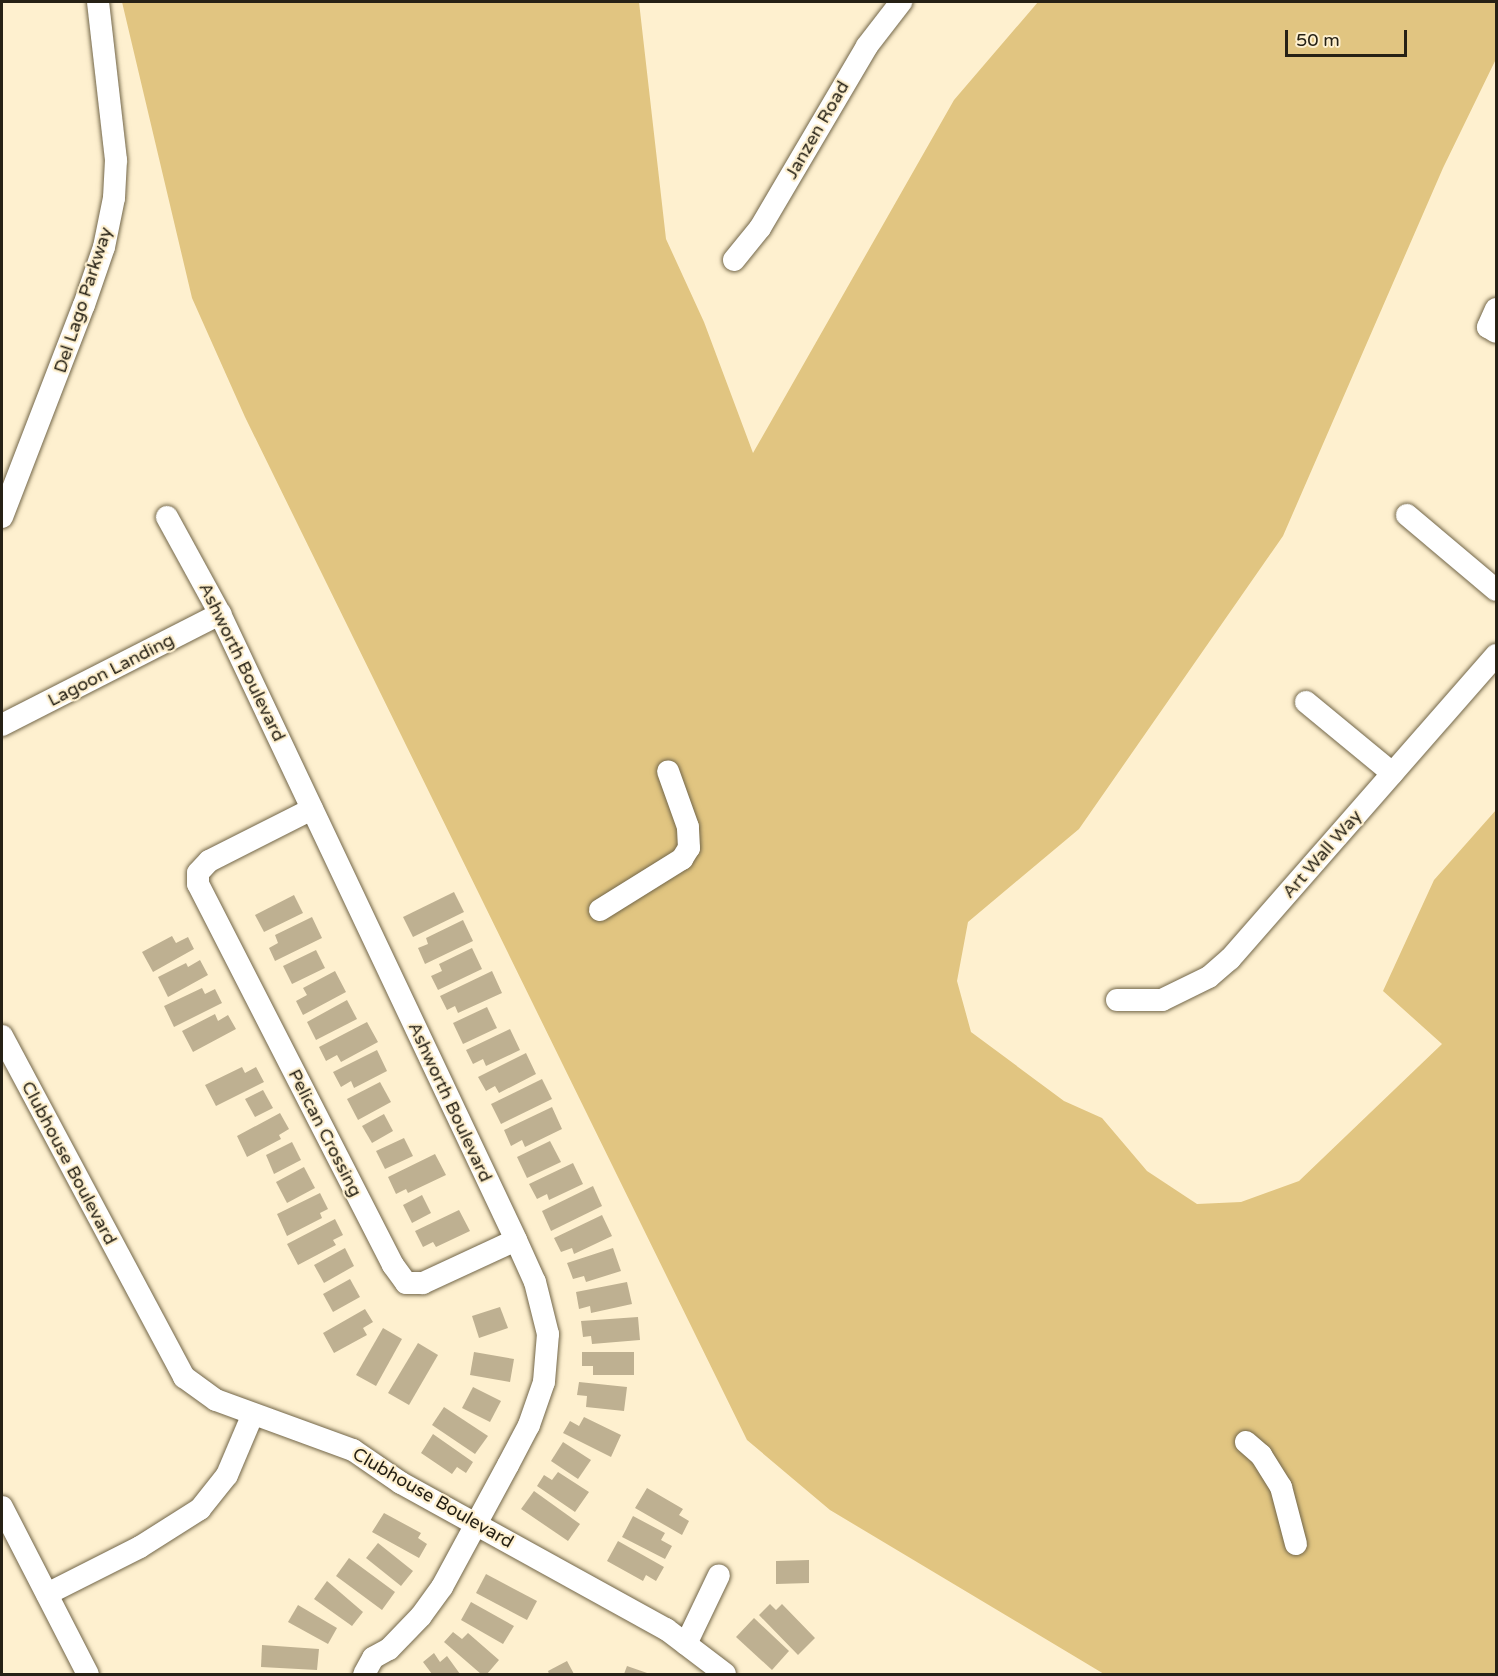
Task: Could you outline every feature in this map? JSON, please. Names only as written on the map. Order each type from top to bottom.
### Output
[{"type":"street","name":"Del Lago Parkway","points":[[2,517],[84,305],[104,247],[114,198],[116,160],[98,2]]},
{"type":"street","name":"Janzen Road","points":[[734,260],[760,228],[867,46],[901,2]]},
{"type":"street","points":[[1407,515],[1497,590]]},
{"type":"street","name":"Ashworth Boulevard","points":[[166,517],[220,614],[516,1240],[542,1302],[548,1334],[545,1370],[529,1425],[473,1524],[442,1587],[421,1616],[389,1648],[373,1658],[364,1674]]},
{"type":"street","name":"Lagoon Landing","points":[[2,725],[220,614]]},
{"type":"street","name":"Art Wall Way","points":[[1117,1000],[1162,1000],[1216,971],[1497,655]]},
{"type":"street","points":[[1306,702],[1392,773]]},
{"type":"street","points":[[600,910],[682,859],[690,848],[688,826],[668,771]]},
{"type":"street","name":"Pelican Crossing","points":[[312,809],[209,861],[198,873],[198,884],[393,1266],[406,1283],[423,1283],[516,1240]]},
{"type":"street","name":"Clubhouse Boulevard","points":[[4,1049],[184,1377],[216,1400],[252,1416],[353,1450],[401,1483],[686,1644],[725,1674]]},
{"type":"street","points":[[47,1594],[140,1547],[200,1509],[227,1475],[252,1416]]},
{"type":"street","points":[[1246,1442],[1261,1455],[1281,1487],[1296,1544]]},
{"type":"street","points":[[2,1507],[88,1674]]},
{"type":"street","points":[[686,1644],[719,1575]]},
{"type":"shaded area","points":[[122,2],[639,2],[666,239],[704,322],[753,453],[954,100],[1038,2],[1496,2],[1496,59],[1443,168],[1283,536],[1079,829],[968,922],[957,981],[971,1032],[1064,1101],[1102,1118],[1147,1171],[1197,1204],[1241,1202],[1299,1181],[1442,1044],[1383,991],[1434,880],[1496,810],[1496,1674],[1104,1674],[830,1510],[747,1440],[245,417],[192,298]]},
{"type":"building","points":[[454,892],[464,912],[413,937],[403,917]]},
{"type":"building","points":[[294,895],[303,913],[264,932],[255,915]]},
{"type":"building","points":[[312,917],[322,938],[275,961],[269,948],[278,943],[275,935]]},
{"type":"building","points":[[463,920],[473,941],[425,964],[418,948],[428,944],[426,938]]},
{"type":"building","points":[[172,936],[176,943],[188,937],[194,949],[153,972],[142,952]]},
{"type":"building","points":[[472,948],[482,969],[438,990],[431,976],[442,971],[439,964]]},
{"type":"building","points":[[316,950],[325,968],[292,984],[283,966]]},
{"type":"building","points":[[200,960],[208,975],[168,997],[158,977],[186,963],[188,967]]},
{"type":"building","points":[[335,971],[346,992],[303,1015],[296,1001],[307,995],[303,988]]},
{"type":"building","points":[[492,971],[502,993],[458,1013],[455,1006],[447,1010],[440,996]]},
{"type":"building","points":[[202,988],[205,994],[215,989],[222,1003],[174,1027],[164,1006]]},
{"type":"building","points":[[347,1000],[357,1019],[316,1040],[307,1022]]},
{"type":"building","points":[[487,1007],[497,1028],[463,1044],[453,1023]]},
{"type":"building","points":[[215,1014],[218,1021],[228,1015],[236,1029],[193,1052],[182,1031]]},
{"type":"building","points":[[367,1022],[378,1042],[341,1062],[337,1055],[326,1061],[319,1047]]},
{"type":"building","points":[[510,1029],[520,1050],[486,1066],[483,1059],[473,1064],[466,1050]]},
{"type":"building","points":[[377,1050],[387,1071],[354,1088],[351,1081],[341,1087],[333,1072]]},
{"type":"building","points":[[526,1053],[536,1074],[499,1093],[495,1086],[486,1091],[478,1077]]},
{"type":"building","points":[[242,1067],[245,1073],[256,1067],[264,1082],[216,1106],[205,1085]]},
{"type":"building","points":[[542,1079],[552,1099],[501,1124],[491,1104]]},
{"type":"building","points":[[380,1082],[391,1102],[358,1120],[347,1099]]},
{"type":"building","points":[[263,1090],[273,1108],[255,1117],[245,1099]]},
{"type":"building","points":[[552,1107],[562,1129],[525,1147],[522,1140],[511,1146],[504,1130]]},
{"type":"building","points":[[280,1113],[289,1129],[279,1135],[281,1139],[247,1157],[237,1136]]},
{"type":"building","points":[[384,1114],[393,1131],[372,1143],[362,1126]]},
{"type":"building","points":[[404,1138],[413,1156],[385,1169],[376,1151]]},
{"type":"building","points":[[550,1141],[561,1162],[527,1178],[517,1157]]},
{"type":"building","points":[[292,1142],[301,1160],[274,1174],[266,1155]]},
{"type":"building","points":[[435,1154],[446,1175],[408,1193],[406,1189],[396,1194],[388,1177]]},
{"type":"building","points":[[573,1163],[583,1184],[549,1200],[547,1194],[537,1199],[529,1184]]},
{"type":"building","points":[[304,1167],[315,1188],[287,1203],[276,1182]]},
{"type":"building","points":[[593,1186],[602,1206],[551,1231],[542,1211]]},
{"type":"building","points":[[320,1193],[328,1209],[320,1213],[322,1218],[287,1236],[277,1214]]},
{"type":"building","points":[[422,1195],[431,1213],[412,1223],[403,1205]]},
{"type":"building","points":[[459,1210],[470,1231],[436,1247],[433,1242],[423,1247],[415,1231]]},
{"type":"building","points":[[602,1215],[612,1236],[574,1254],[572,1248],[561,1252],[554,1238]]},
{"type":"building","points":[[335,1219],[343,1235],[333,1240],[336,1245],[298,1265],[287,1244]]},
{"type":"building","points":[[345,1248],[354,1266],[324,1283],[314,1265]]},
{"type":"building","points":[[613,1248],[621,1271],[586,1282],[584,1276],[573,1279],[567,1263]]},
{"type":"building","points":[[350,1279],[360,1297],[333,1312],[323,1294]]},
{"type":"building","points":[[627,1282],[632,1304],[591,1313],[590,1306],[579,1309],[576,1292]]},
{"type":"building","points":[[500,1307],[508,1328],[479,1338],[472,1316]]},
{"type":"building","points":[[365,1309],[373,1322],[363,1328],[367,1335],[334,1353],[323,1333]]},
{"type":"building","points":[[638,1317],[640,1340],[592,1344],[591,1336],[583,1337],[581,1321]]},
{"type":"building","points":[[383,1328],[402,1339],[376,1386],[356,1375]]},
{"type":"building","points":[[418,1343],[438,1355],[409,1405],[388,1393]]},
{"type":"building","points":[[474,1352],[514,1359],[510,1382],[470,1375]]},
{"type":"building","points":[[582,1352],[634,1352],[634,1375],[593,1375],[593,1366],[582,1366]]},
{"type":"building","points":[[579,1382],[627,1387],[624,1411],[586,1407],[587,1396],[577,1395]]},
{"type":"building","points":[[473,1387],[501,1401],[490,1422],[462,1408]]},
{"type":"building","points":[[444,1407],[488,1436],[475,1454],[432,1425]]},
{"type":"building","points":[[584,1417],[621,1435],[611,1457],[563,1433],[570,1421],[579,1426]]},
{"type":"building","points":[[433,1434],[473,1462],[466,1473],[457,1467],[452,1474],[421,1453]]},
{"type":"building","points":[[563,1442],[591,1460],[578,1479],[551,1461]]},
{"type":"building","points":[[558,1472],[589,1492],[575,1512],[537,1486],[544,1475],[552,1480]]},
{"type":"building","points":[[647,1488],[683,1509],[679,1515],[689,1521],[682,1535],[635,1508]]},
{"type":"building","points":[[534,1491],[580,1524],[568,1541],[521,1509]]},
{"type":"building","points":[[384,1513],[421,1533],[418,1538],[427,1544],[419,1558],[372,1532]]},
{"type":"building","points":[[633,1516],[665,1533],[661,1540],[672,1546],[665,1559],[622,1537]]},
{"type":"building","points":[[618,1541],[664,1567],[656,1581],[646,1575],[643,1581],[607,1561]]},
{"type":"building","points":[[378,1543],[413,1571],[401,1586],[366,1558]]},
{"type":"building","points":[[349,1558],[395,1592],[382,1610],[336,1576]]},
{"type":"building","points":[[809,1560],[809,1583],[776,1584],[776,1561]]},
{"type":"building","points":[[486,1574],[537,1601],[527,1620],[476,1593]]},
{"type":"building","points":[[327,1581],[363,1612],[352,1626],[314,1599]]},
{"type":"building","points":[[471,1602],[514,1626],[503,1644],[461,1620]]},
{"type":"building","points":[[770,1604],[776,1610],[782,1604],[815,1638],[798,1655],[759,1615]]},
{"type":"building","points":[[298,1605],[337,1628],[328,1644],[288,1622]]},
{"type":"building","points":[[754,1618],[789,1651],[772,1670],[736,1637]]},
{"type":"building","points":[[453,1632],[462,1639],[468,1633],[499,1660],[487,1674],[481,1674],[444,1642]]},
{"type":"building","points":[[262,1645],[319,1649],[317,1670],[261,1667]]},
{"type":"building","points":[[434,1653],[440,1662],[447,1656],[460,1674],[432,1674],[423,1662]]},
{"type":"building","points":[[567,1661],[574,1674],[549,1674],[548,1671]]},
{"type":"building","points":[[627,1666],[650,1674],[624,1674]]}]
